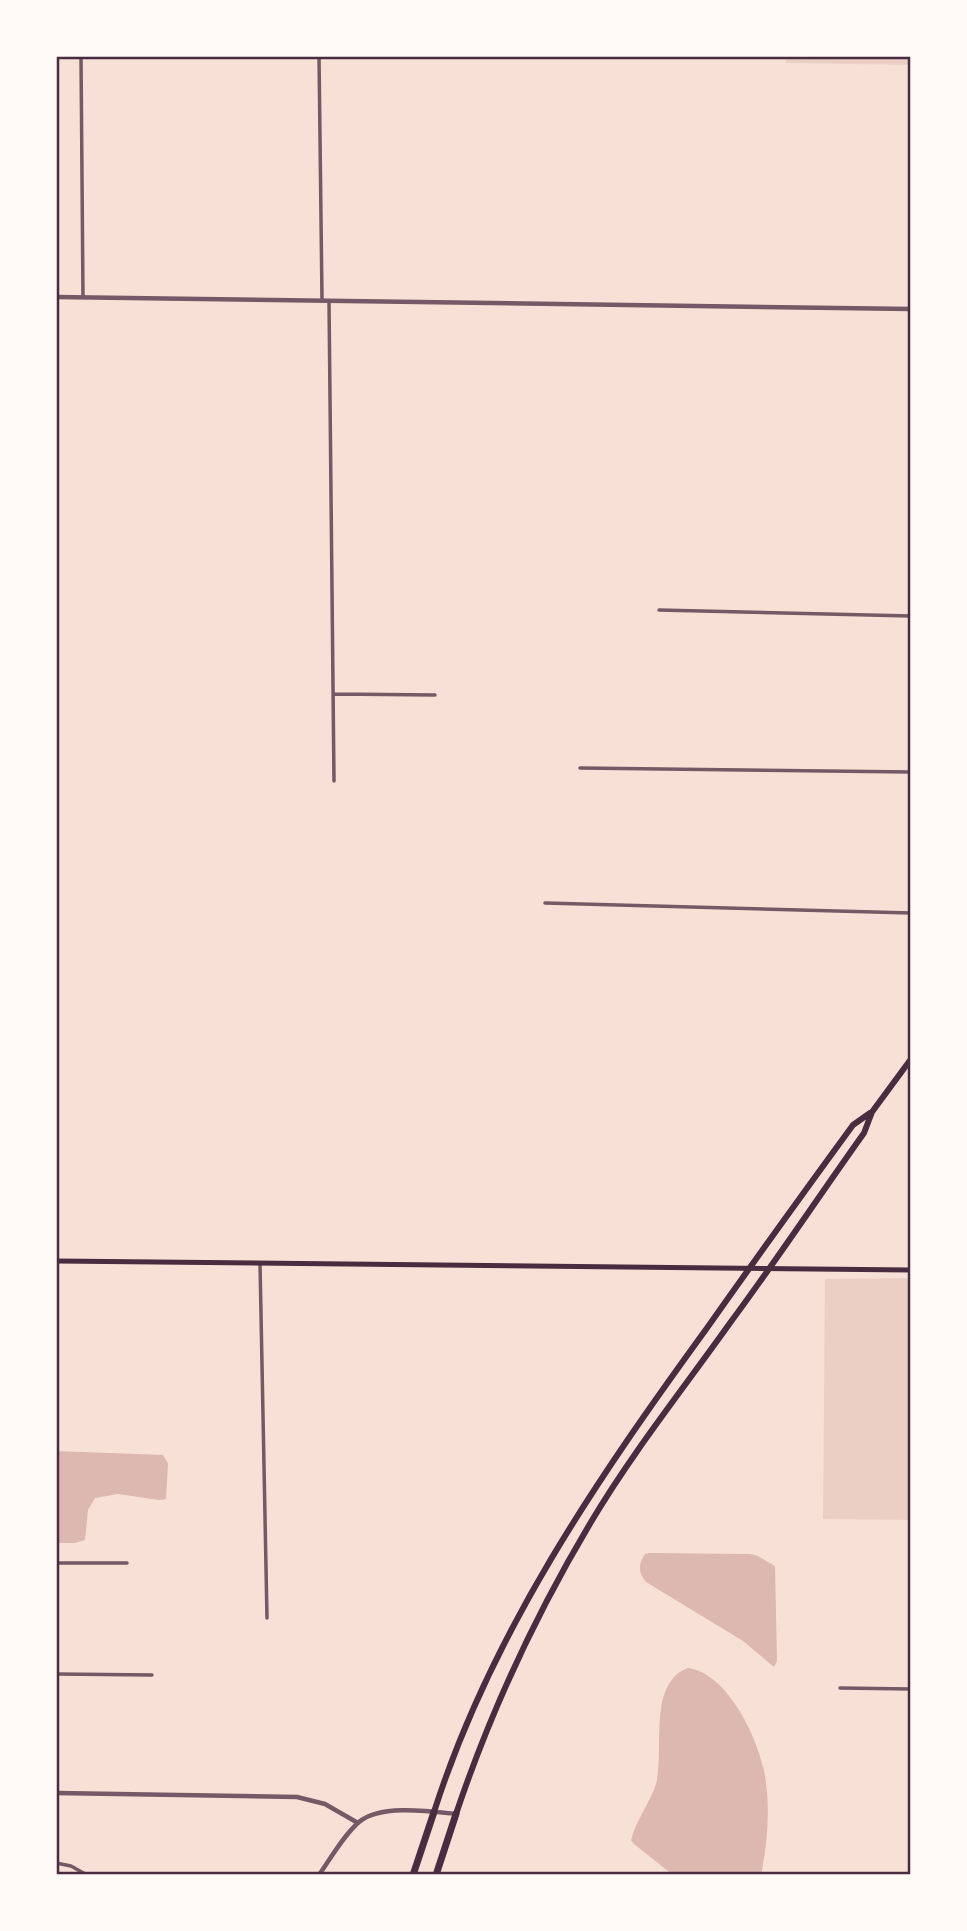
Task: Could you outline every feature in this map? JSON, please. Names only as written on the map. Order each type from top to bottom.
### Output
[{"type":"highway","points":[[413,1875],[434,1812]]},
{"type":"highway","points":[[436,1875],[456,1814]]},
{"type":"main road","points":[[456,1814],[505,1688],[591,1521],[625,1467],[864,1133],[872,1112],[911,1059]]},
{"type":"main road","points":[[434,1812],[491,1672],[569,1526],[625,1440],[853,1125],[872,1112]]},
{"type":"main road","points":[[56,1261],[911,1270]]},
{"type":"street","points":[[80,56],[83,297]]},
{"type":"street","points":[[318,56],[322,299]]},
{"type":"street","points":[[56,297],[911,309]]},
{"type":"street","points":[[329,299],[334,781]]},
{"type":"street","points":[[659,610],[911,616]]},
{"type":"street","points":[[334,694],[435,695]]},
{"type":"street","points":[[580,768],[911,772]]},
{"type":"street","points":[[545,903],[911,913]]},
{"type":"street","points":[[260,1263],[267,1618]]},
{"type":"street","points":[[56,1563],[127,1563]]},
{"type":"street","points":[[56,1674],[152,1675]]},
{"type":"street","points":[[840,1688],[911,1689]]},
{"type":"street","points":[[56,1793],[297,1797],[325,1804],[358,1823]]},
{"type":"street","points":[[319,1875],[358,1823],[374,1814],[456,1814]]},
{"type":"street","points":[[56,1863],[71,1866],[87,1875]]},
{"type":"shaded area","points":[[786,56],[911,56],[911,65],[786,63]]},
{"type":"shaded area","points":[[911,1278],[911,1520],[823,1519],[825,1279]]},
{"type":"shaded area","points":[[56,1451],[163,1455],[168,1463],[166,1499],[118,1494],[95,1498],[88,1510],[85,1540],[56,1543]]},
{"type":"shaded area","points":[[645,1554],[749,1554],[775,1566],[777,1661],[774,1667],[743,1641],[646,1582],[641,1575],[640,1565]]},
{"type":"shaded area","points":[[688,1668],[703,1673],[730,1697],[751,1731],[758,1750],[768,1806],[761,1875],[673,1875],[631,1840],[656,1784],[662,1702],[675,1676]]}]
